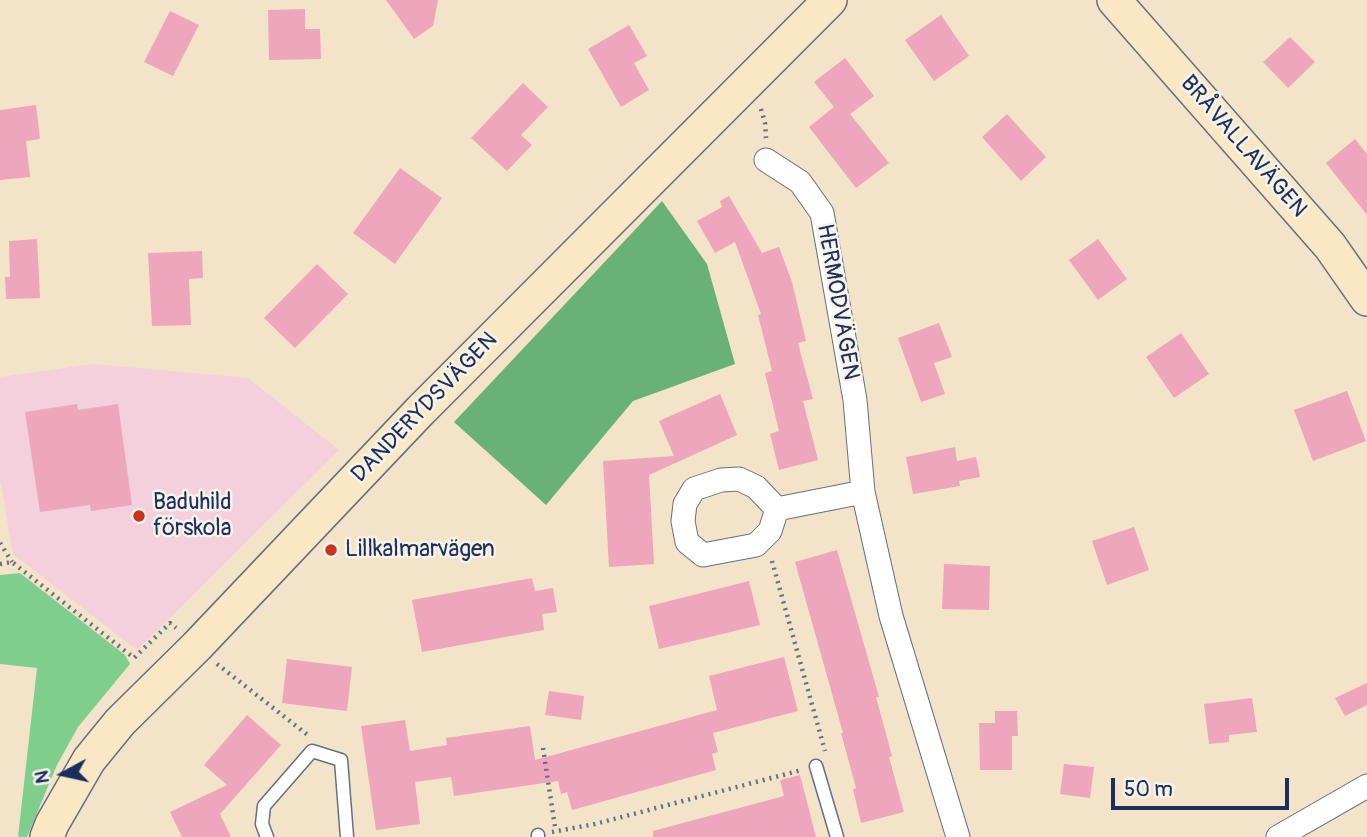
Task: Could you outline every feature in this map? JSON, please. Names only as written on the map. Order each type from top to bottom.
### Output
[{"type":"street","name":"DANDERYDSVÄGEN","points":[[47,837],[51,824],[89,760],[120,722],[203,652],[421,410],[830,0]]},
{"type":"street","name":"BRÅVALLAVÄGEN","points":[[1114,0],[1330,246],[1367,299]]},
{"type":"street","name":"HERMODVÄGEN","points":[[766,160],[800,182],[822,214],[855,400],[863,492],[891,615],[957,837]]},
{"type":"street","points":[[739,479],[756,487],[777,509],[770,531],[757,545],[703,555],[687,542],[683,521],[685,504],[694,489],[721,480],[739,479]]},
{"type":"street","points":[[777,509],[863,492]]},
{"type":"street","points":[[1278,837],[1367,786]]},
{"type":"lane","points":[[267,837],[262,824],[264,806],[312,751],[341,760],[347,837]]},
{"type":"lane","points":[[816,766],[837,837]]},
{"type":"path","points":[[753,98],[761,109],[765,123],[766,160]]},
{"type":"path","points":[[538,836],[595,824],[816,766],[826,753],[765,536]]},
{"type":"path","points":[[0,542],[12,562],[134,658],[170,623],[309,735],[312,751]]},
{"type":"path","points":[[0,564],[12,562]]},
{"type":"path","points":[[543,748],[556,832]]},
{"type":"shaded area","name":"Baduhild förskola","points":[[94,364],[248,378],[339,450],[137,650],[13,554],[0,478],[0,377]]},
{"type":"green space","points":[[662,201],[707,264],[735,364],[633,401],[546,505],[454,422]]},
{"type":"green space","points":[[20,573],[125,655],[130,664],[78,727],[57,765],[27,837],[18,837],[37,668],[0,664],[0,575]]},
{"type":"building","points":[[386,0],[438,0],[433,26],[414,39]]},
{"type":"building","points":[[305,9],[305,29],[320,29],[321,59],[269,60],[268,10]]},
{"type":"building","points":[[170,11],[199,25],[173,76],[144,62]]},
{"type":"building","points":[[941,15],[969,56],[934,81],[905,40]]},
{"type":"building","points":[[629,25],[647,56],[634,63],[649,90],[621,107],[588,49]]},
{"type":"building","points":[[1290,37],[1315,62],[1288,88],[1263,62]]},
{"type":"building","points":[[845,58],[874,96],[850,114],[889,163],[856,188],[809,127],[834,107],[814,82]]},
{"type":"building","points":[[523,83],[548,107],[521,135],[532,145],[507,171],[471,138]]},
{"type":"building","points":[[36,105],[40,139],[26,141],[30,177],[0,180],[0,110]]},
{"type":"building","points":[[1007,114],[1046,157],[1021,181],[982,137]]},
{"type":"building","points":[[1355,139],[1367,154],[1367,215],[1326,163]]},
{"type":"building","points":[[400,168],[442,198],[395,264],[353,233]]},
{"type":"building","points":[[729,196],[762,253],[779,247],[792,282],[806,341],[798,343],[813,399],[803,401],[818,460],[779,470],[770,434],[779,431],[765,373],[772,371],[758,315],[761,314],[735,242],[715,253],[697,221],[722,207],[720,201]]},
{"type":"building","points":[[37,239],[40,298],[6,299],[5,277],[10,277],[9,241]]},
{"type":"building","points":[[1098,239],[1127,279],[1098,300],[1069,260]]},
{"type":"building","points":[[202,251],[203,278],[189,279],[191,325],[152,326],[148,253]]},
{"type":"building","points":[[317,264],[348,294],[295,348],[264,318]]},
{"type":"building","points":[[939,323],[952,357],[934,363],[945,394],[921,402],[898,338]]},
{"type":"building","points":[[1181,333],[1209,374],[1174,398],[1146,357]]},
{"type":"building","points":[[1347,391],[1366,441],[1313,461],[1294,410]]},
{"type":"building","points":[[720,394],[737,435],[649,475],[654,564],[609,567],[603,461],[674,456],[659,421]]},
{"type":"building","points":[[77,404],[78,410],[118,404],[132,505],[91,511],[90,505],[40,512],[25,412]]},
{"type":"building","points":[[955,447],[957,461],[976,457],[980,477],[959,481],[960,486],[913,494],[906,457]]},
{"type":"building","points":[[1134,527],[1149,570],[1107,585],[1092,541]]},
{"type":"building","points":[[837,550],[879,697],[876,697],[904,812],[861,823],[843,733],[795,562]]},
{"type":"building","points":[[944,564],[990,566],[989,610],[942,609]]},
{"type":"building","points":[[532,578],[535,591],[553,588],[557,612],[542,614],[544,630],[422,652],[412,600]]},
{"type":"building","points":[[749,581],[760,625],[659,649],[649,606]]},
{"type":"building","points":[[784,657],[798,711],[713,733],[718,752],[712,754],[716,770],[572,810],[567,792],[561,794],[558,781],[454,796],[451,777],[415,782],[420,824],[376,830],[361,726],[405,720],[410,751],[447,745],[446,738],[530,726],[535,760],[717,710],[709,676]]},
{"type":"building","points":[[287,659],[352,667],[347,711],[282,703]]},
{"type":"building","points":[[1367,683],[1367,705],[1345,716],[1335,698]]},
{"type":"building","points":[[549,691],[584,696],[581,720],[545,715]]},
{"type":"building","points":[[1252,698],[1257,732],[1229,735],[1229,742],[1209,744],[1204,704]]},
{"type":"building","points":[[995,711],[1017,711],[1018,736],[1012,736],[1012,770],[980,770],[979,723],[995,723]]},
{"type":"building","points":[[247,715],[281,745],[220,814],[231,837],[182,837],[170,812],[227,785],[204,765]]},
{"type":"building","points":[[1064,764],[1094,767],[1090,798],[1060,794]]},
{"type":"building","points":[[800,775],[816,837],[653,837],[653,831],[784,796],[780,780]]},
{"type":"place","name":"Baduhild förskola","points":[[139,516]]},
{"type":"place","name":"Lillkalmarvägen","points":[[331,550]]}]
